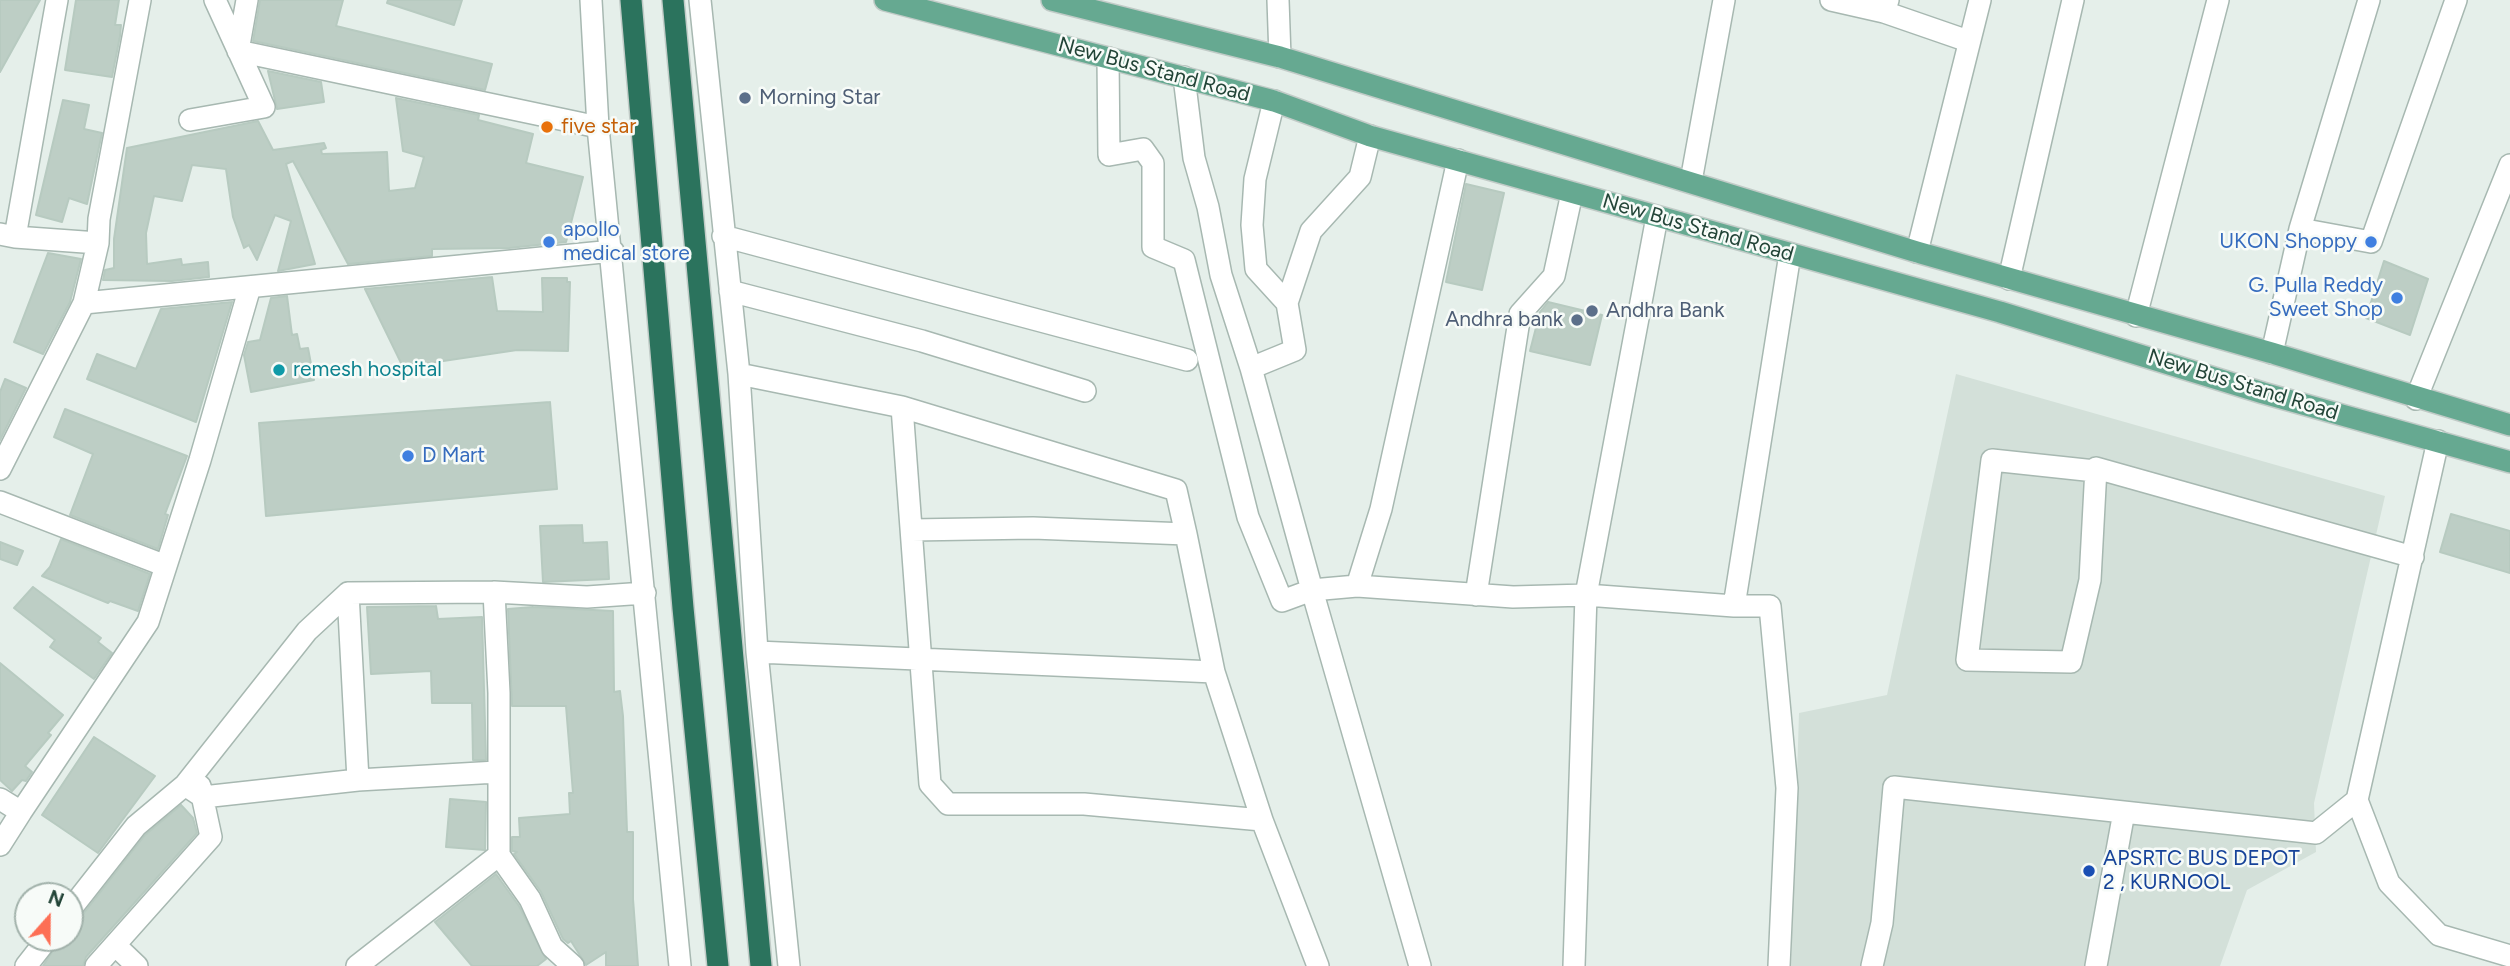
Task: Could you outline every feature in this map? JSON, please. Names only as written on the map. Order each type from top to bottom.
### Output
[{"type":"highway","points":[[631,0],[683,608],[718,966]]},
{"type":"highway","points":[[673,0],[761,966]]},
{"type":"main road","name":"New Bus Stand Road","points":[[885,0],[1275,102],[1370,136],[2126,350],[2263,393],[2510,462]]},
{"type":"main road","name":"New Bus Stand Road","points":[[1052,0],[1280,57],[1917,252],[2136,316],[2273,352],[2416,399],[2510,425]]},
{"type":"main road","points":[[2126,350],[2136,316]]},
{"type":"street","points":[[57,0],[7,235],[98,243]]},
{"type":"street","points":[[2,461],[84,303],[98,243],[99,219],[140,0]]},
{"type":"street","points":[[190,120],[264,107],[215,0]]},
{"type":"street","points":[[238,51],[247,0]]},
{"type":"street","points":[[591,0],[598,127],[613,251],[680,966]]},
{"type":"street","points":[[700,0],[739,374],[757,652],[789,966]]},
{"type":"street","points":[[1278,0],[1280,57]]},
{"type":"street","points":[[1691,181],[1724,0]]},
{"type":"street","points":[[1831,0],[1886,6],[1968,41]]},
{"type":"street","points":[[1917,252],[1980,0]]},
{"type":"street","points":[[2009,279],[2073,0]]},
{"type":"street","points":[[2136,316],[2218,0]]},
{"type":"street","points":[[2273,352],[2300,229],[2369,0]]},
{"type":"street","points":[[2300,229],[2371,242],[2456,0]]},
{"type":"street","points":[[238,51],[598,127]]},
{"type":"street","points":[[1108,58],[1109,155],[1143,149],[1153,163],[1153,247],[1184,260],[1248,517],[1282,601],[1312,590],[1357,586],[1513,597],[1586,595],[1734,606],[1770,606],[1787,788],[1779,966]]},
{"type":"street","points":[[1184,77],[1194,159],[1208,207],[1222,275],[1251,368],[1420,966]]},
{"type":"street","points":[[1275,102],[1255,179],[1252,225],[1256,269],[1287,303]]},
{"type":"street","points":[[1251,368],[1295,350],[1287,303],[1311,231],[1360,177],[1370,136]]},
{"type":"street","points":[[1357,586],[1381,509],[1458,160]]},
{"type":"street","points":[[2416,399],[2510,165]]},
{"type":"street","points":[[1476,595],[1520,314],[1553,276],[1572,193]]},
{"type":"street","points":[[1574,966],[1586,595],[1657,217]]},
{"type":"street","points":[[723,236],[1187,360]]},
{"type":"street","points":[[84,303],[613,251]]},
{"type":"street","points":[[1734,606],[1790,254]]},
{"type":"street","points":[[0,845],[148,622],[250,287]]},
{"type":"street","points":[[730,291],[922,341],[1085,391]]},
{"type":"street","points":[[739,374],[902,407],[1176,490],[1214,672],[1262,820],[1318,966]]},
{"type":"street","points":[[902,407],[930,784],[948,804],[1084,804],[1262,820]]},
{"type":"street","points":[[2438,441],[2357,800],[2389,883],[2439,935],[2510,956]]},
{"type":"street","points":[[2095,471],[2090,580],[2071,662],[1967,660],[1992,460],[2095,471],[2095,468],[2413,557]]},
{"type":"street","points":[[0,502],[166,566]]},
{"type":"street","points":[[912,530],[1033,527],[1186,534]]},
{"type":"street","points":[[84,892],[136,826],[190,778],[307,631],[348,593],[494,592],[587,597],[645,593]]},
{"type":"street","points":[[494,592],[499,693],[499,855],[530,899],[552,947],[573,966]]},
{"type":"street","points":[[348,593],[358,780]]},
{"type":"street","points":[[757,652],[1214,672]]},
{"type":"street","points":[[202,797],[358,780],[497,772]]},
{"type":"street","points":[[96,966],[211,837],[202,797],[190,778]]},
{"type":"street","points":[[1872,966],[1882,923],[1894,787],[2316,833],[2357,800]]},
{"type":"street","points":[[0,799],[21,812]]},
{"type":"street","points":[[2096,966],[2124,812]]},
{"type":"street","points":[[357,966],[499,855]]},
{"type":"street","points":[[115,945],[137,966]]},
{"type":"street","points":[[26,966],[37,952]]},
{"type":"shaded area","points":[[1956,374],[2385,496],[2314,803],[2316,852],[2247,890],[2220,966],[1791,966],[1799,713],[1887,695]]},
{"type":"building","points":[[0,0],[40,0],[0,72]]},
{"type":"building","points":[[76,0],[119,0],[115,25],[121,25],[120,36],[112,77],[65,70]]},
{"type":"building","points":[[260,0],[343,0],[336,26],[492,64],[485,90],[253,41]]},
{"type":"building","points":[[388,0],[462,0],[454,25],[387,3]]},
{"type":"building","points":[[268,71],[321,82],[324,102],[277,109]]},
{"type":"building","points":[[396,98],[479,115],[478,120],[533,134],[526,163],[583,177],[566,242],[509,248],[432,249],[432,256],[348,264],[293,161],[286,164],[315,264],[278,271],[291,221],[275,215],[257,260],[249,245],[244,248],[233,217],[226,169],[192,165],[182,201],[154,196],[146,233],[147,264],[181,259],[182,265],[208,262],[209,277],[172,281],[103,280],[105,270],[114,268],[114,239],[127,148],[258,121],[273,150],[324,143],[326,148],[321,150],[322,154],[387,152],[389,191],[415,188],[424,157],[403,151]]},
{"type":"building","points":[[63,100],[89,105],[84,129],[102,133],[87,204],[69,198],[62,222],[36,215]]},
{"type":"building","points":[[1466,184],[1504,193],[1482,290],[1446,282]]},
{"type":"building","points":[[48,253],[81,259],[70,302],[43,354],[14,342]]},
{"type":"building","name":"G. Pulla Reddy Sweet Shop","points":[[2384,261],[2428,279],[2410,335],[2366,318]]},
{"type":"building","points":[[492,277],[497,311],[543,312],[542,278],[567,278],[567,282],[570,282],[568,351],[517,350],[403,367],[365,289]]},
{"type":"building","points":[[287,296],[292,335],[297,334],[300,349],[308,348],[314,380],[251,392],[244,355],[248,342],[260,340],[271,298]]},
{"type":"building","points":[[232,302],[196,422],[87,379],[97,354],[136,369],[161,309]]},
{"type":"building","points":[[1548,302],[1602,315],[1590,365],[1530,351],[1540,312]]},
{"type":"building","points":[[5,379],[26,388],[0,440],[0,392]]},
{"type":"building","name":"D Mart","points":[[550,402],[557,489],[266,516],[259,423]]},
{"type":"building","points":[[65,409],[187,456],[165,514],[168,515],[158,549],[70,515],[93,454],[54,437]]},
{"type":"building","points":[[2451,514],[2510,531],[2510,573],[2440,552]]},
{"type":"building","points":[[582,525],[583,543],[607,542],[609,579],[543,582],[540,526]]},
{"type":"building","points":[[61,539],[150,574],[138,611],[110,601],[108,603],[42,576],[50,567]]},
{"type":"building","points":[[0,542],[23,551],[17,565],[0,559]]},
{"type":"building","points":[[33,587],[101,638],[98,642],[112,653],[94,679],[50,647],[55,640],[14,608]]},
{"type":"building","points":[[436,606],[438,619],[482,617],[486,760],[473,760],[472,703],[432,703],[431,671],[371,674],[367,607]]},
{"type":"building","points":[[533,607],[613,611],[614,692],[620,691],[623,716],[627,832],[633,832],[633,899],[638,966],[606,966],[606,952],[586,965],[571,941],[568,943],[563,939],[541,892],[514,854],[517,852],[512,851],[512,837],[520,837],[519,818],[570,814],[569,793],[573,793],[566,706],[512,706],[508,609]]},
{"type":"building","points":[[0,663],[63,715],[48,733],[51,735],[25,766],[32,772],[26,781],[22,780],[12,791],[0,780]]},
{"type":"building","points":[[94,737],[155,776],[98,853],[42,815]]},
{"type":"building","points":[[450,799],[486,802],[485,850],[446,847]]},
{"type":"building","points":[[181,805],[193,818],[197,833],[86,957],[83,966],[43,966],[52,952],[84,952],[84,913],[145,835]]},
{"type":"building","points":[[496,874],[519,906],[546,959],[537,966],[472,966],[435,922]]},
{"type":"place","name":"Morning Star","points":[[745,98]]},
{"type":"place","name":"five star","points":[[547,127]]},
{"type":"place","name":"apollo medical store","points":[[549,242]]},
{"type":"place","name":"UKON Shoppy","points":[[2371,242]]},
{"type":"place","name":"G. Pulla Reddy Sweet Shop","points":[[2397,298]]},
{"type":"place","name":"Andhra Bank","points":[[1592,311]]},
{"type":"place","name":"Andhra bank","points":[[1577,320]]},
{"type":"place","name":"remesh hospital","points":[[279,370]]},
{"type":"place","name":"D Mart","points":[[408,456]]},
{"type":"place","name":"APSRTC BUS DEPOT 2 , KURNOOL","points":[[2089,871]]}]
